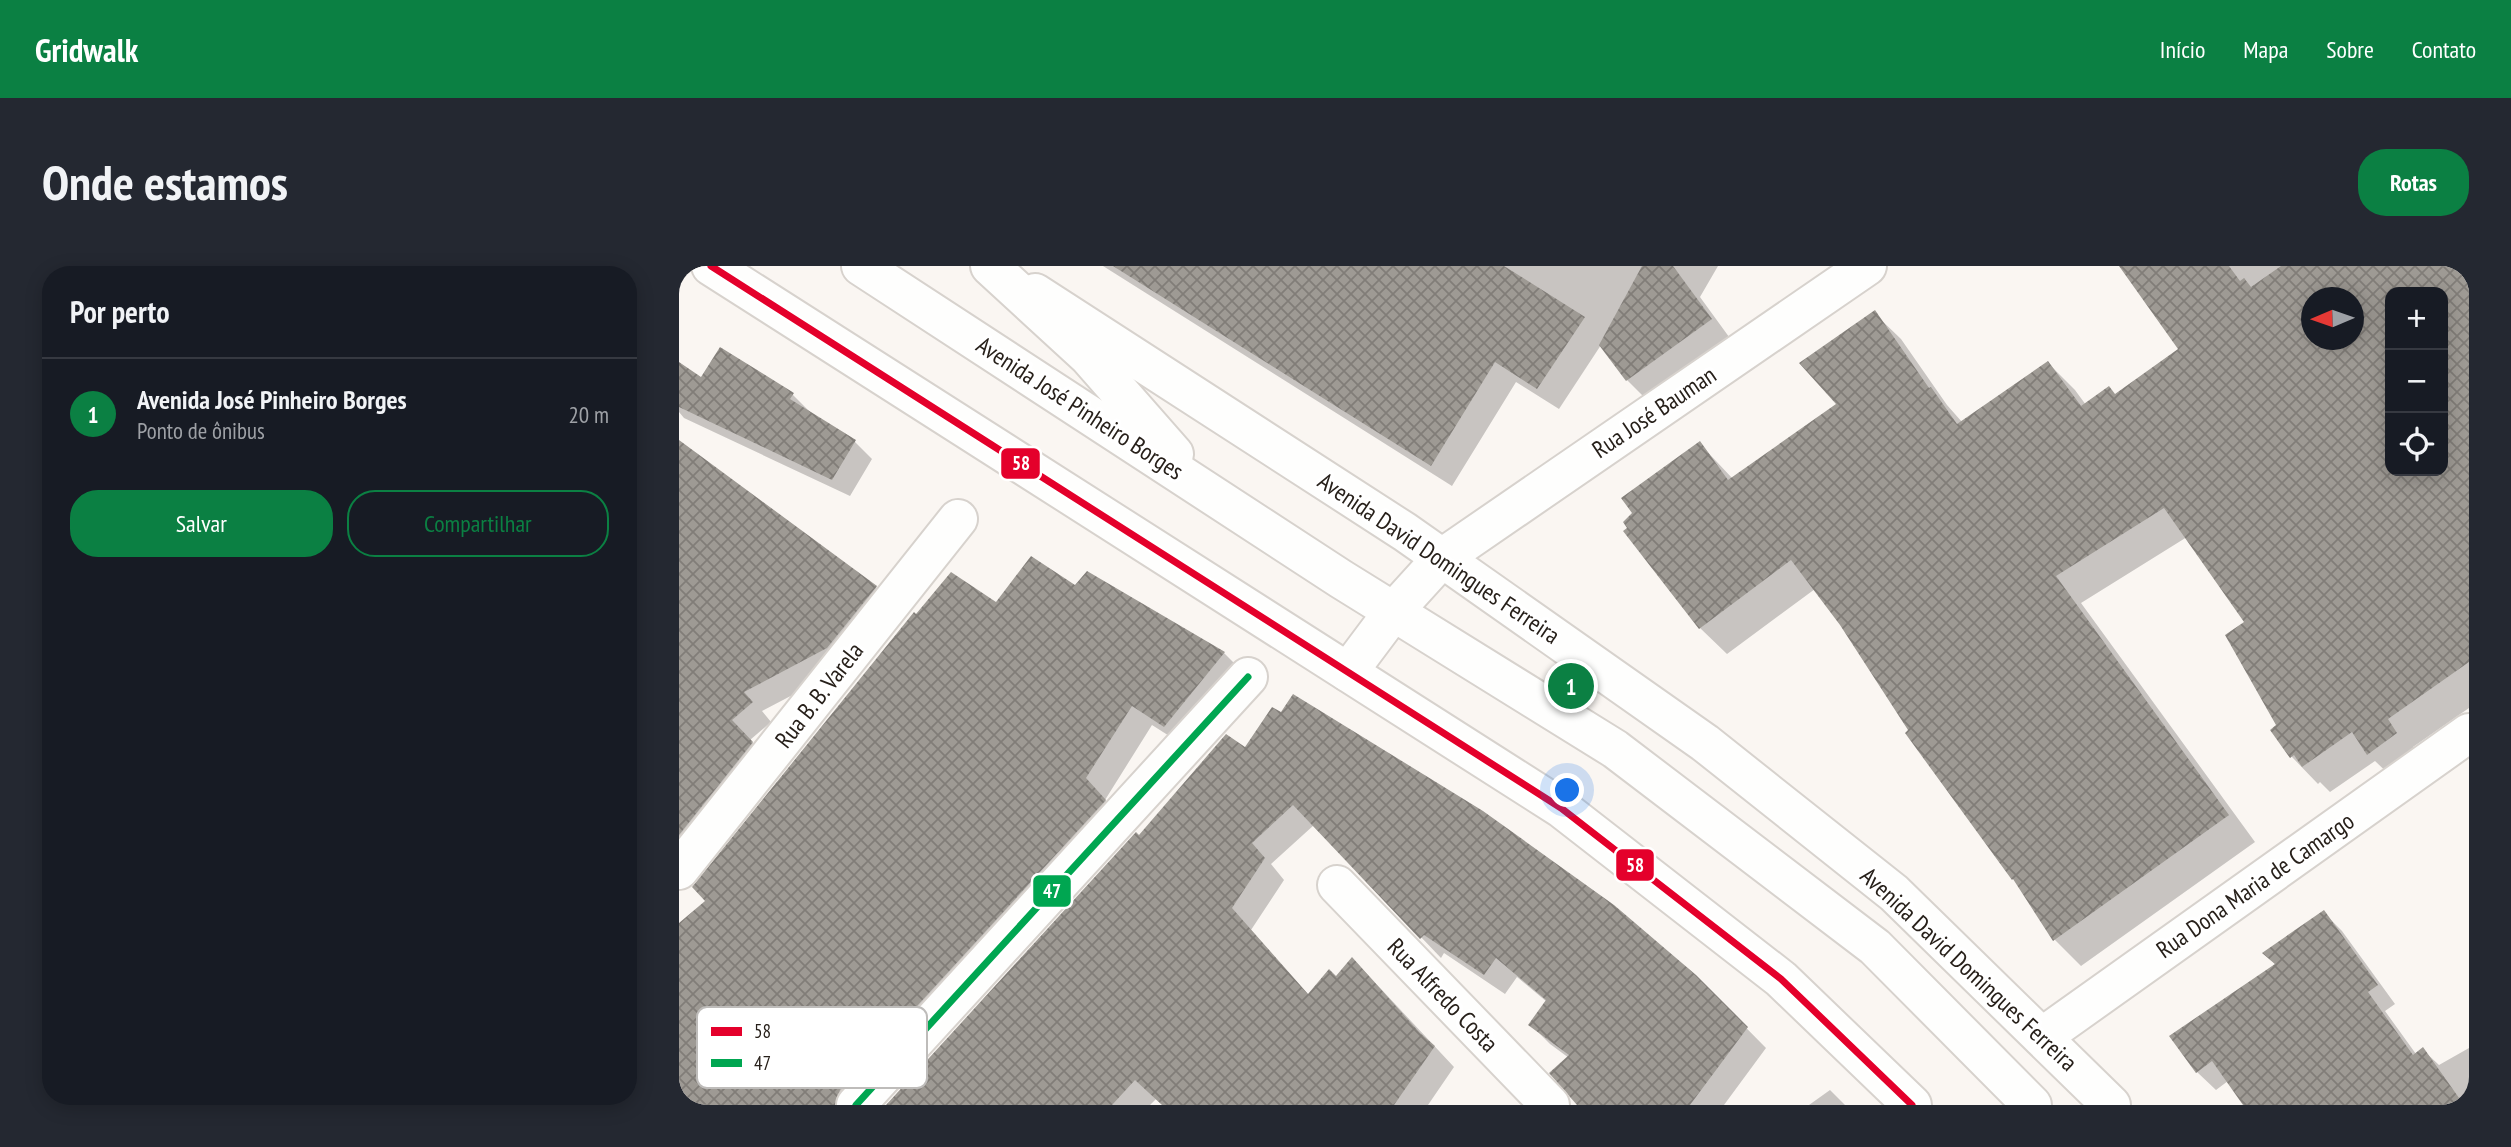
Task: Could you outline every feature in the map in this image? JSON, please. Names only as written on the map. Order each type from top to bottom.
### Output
[{"type":"street","points":[[711,266],[1561,808],[1781,979],[1912,1105]]},
{"type":"street","name":"Avenida José Pinheiro Borges","points":[[861,266],[1393,612],[1615,749],[1864,939],[2032,1105]]},
{"type":"street","points":[[992,266],[1088,356],[1206,489]]},
{"type":"street","name":"Avenida David Domingues Ferreira","points":[[992,266],[1325,480],[1705,743],[1894,893],[2111,1105]]},
{"type":"street","name":"Rua José Bauman","points":[[1348,672],[1393,612],[1441,558],[1867,266]]},
{"type":"street","name":"Rua B. B. Varela","points":[[679,870],[958,519]]},
{"type":"street","points":[[927,1027],[1248,677]]},
{"type":"street","name":"Rua Dona Maria de Camargo","points":[[2042,1037],[2469,733]]},
{"type":"street","name":"Rua Alfredo Costa","points":[[1337,885],[1550,1105]]},
{"type":"street","points":[[856,1105],[872,1088]]},
{"type":"building","points":[[1113,266],[1504,266],[1585,317],[1537,389],[1495,362],[1431,466]]},
{"type":"building","points":[[1642,266],[1673,266],[1712,319],[1626,381],[1599,345]]},
{"type":"building","points":[[2119,266],[2229,266],[2240,281],[2244,278],[2251,287],[2281,266],[2469,266],[2469,662],[2388,719],[2397,733],[2367,755],[2352,732],[2302,767],[2294,755],[2290,758],[2270,730],[2276,725],[2225,635],[2244,622],[2164,508],[2056,576],[2229,815],[2053,941],[2013,879],[1905,733],[1908,730],[1840,625],[1791,560],[1699,629],[1623,531],[1627,528],[1623,522],[1632,513],[1621,498],[1700,441],[1728,480],[1836,404],[1799,363],[1875,310],[1957,424],[2048,361],[2081,406],[2109,386],[2115,394],[2178,349]]},
{"type":"building","points":[[720,347],[794,393],[790,399],[856,440],[832,480],[679,407],[679,362],[701,377]]},
{"type":"building","points":[[679,440],[877,586],[827,648],[744,692],[753,702],[732,720],[753,742],[679,835]]},
{"type":"building","points":[[1031,556],[1075,585],[1087,571],[1225,652],[1164,727],[1132,706],[1086,778],[1106,800],[916,1007],[697,1007],[697,1088],[842,1088],[835,1105],[679,1105],[679,923],[705,901],[692,887],[914,612],[916,614],[951,572],[996,602]]},
{"type":"building","points":[[1293,694],[1483,811],[1614,905],[1696,975],[1748,1027],[1690,1105],[1577,1105],[1549,1073],[1569,1055],[1528,1025],[1546,1000],[1496,958],[1484,975],[1424,935],[1420,939],[1293,805],[1252,843],[1265,858],[1232,908],[1308,994],[1329,969],[1336,976],[1352,957],[1420,1033],[1435,1046],[1394,1105],[1162,1105],[1135,1080],[1112,1105],[886,1105],[902,1088],[927,1088],[927,1060],[1136,832],[1139,835],[1226,734],[1245,747],[1272,707],[1281,712]]},
{"type":"building","points":[[2324,910],[2378,985],[2368,992],[2413,1055],[2423,1047],[2464,1105],[2243,1105],[2212,1061],[2196,1073],[2169,1036],[2275,964],[2262,953]]},
{"type":"transit line","name":"58","points":[[711,266],[1561,808],[1781,979],[1912,1105]]},
{"type":"transit line","name":"47","points":[[927,1027],[1248,677]]},
{"type":"transit line","name":"47","points":[[856,1105],[872,1088]]},
{"type":"place","name":"Avenida José Pinheiro Borges","points":[[1571,686]]}]
